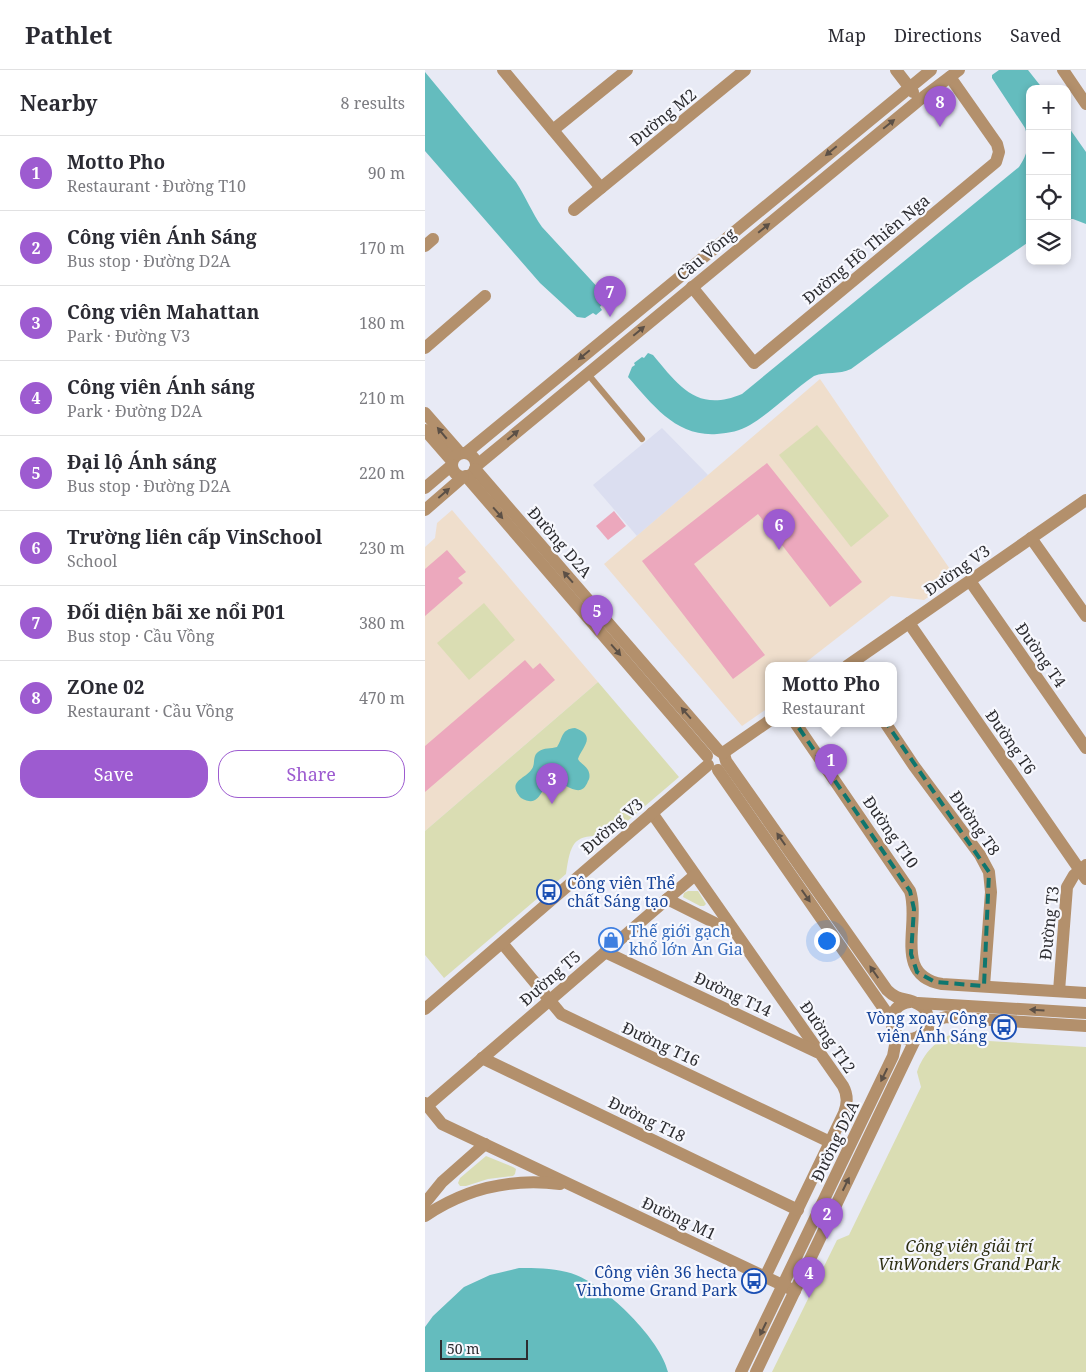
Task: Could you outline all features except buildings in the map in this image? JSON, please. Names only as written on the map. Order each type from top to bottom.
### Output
[{"type":"street","points":[[553,130],[627,70]]},
{"type":"street","name":"Đường M2","points":[[574,210],[745,70]]},
{"type":"street","points":[[896,70],[918,100]]},
{"type":"street","name":"Cầu Vồng","points":[[425,488],[457,458],[931,70]]},
{"type":"street","points":[[1063,70],[1086,104]]},
{"type":"street","points":[[506,71],[601,188]]},
{"type":"street","name":"Cầu Vồng","points":[[425,510],[587,373],[918,100],[954,73]]},
{"type":"street","name":"Đường Hồ Thiên Nga","points":[[692,287],[754,363],[996,162],[999,152],[997,144],[954,73]]},
{"type":"street","points":[[425,348],[485,296]]},
{"type":"street","points":[[425,413],[457,458],[455,472],[470,472],[473,456],[457,458],[425,430]]},
{"type":"street","name":"Đường D2A","points":[[470,472],[717,759],[886,988],[895,996],[914,1002],[1086,1013]]},
{"type":"street","name":"Đường V3","points":[[853,662],[1086,500]]},
{"type":"street","points":[[1031,538],[1086,616]]},
{"type":"street","name":"Đường T4","points":[[970,581],[1086,748]]},
{"type":"street","name":"Đường T6","points":[[909,623],[1084,871]]},
{"type":"street","name":"Đường V3","points":[[425,1009],[652,813],[717,759],[765,724]]},
{"type":"street","name":"Đường T10","points":[[798,727],[911,891],[914,909],[911,960],[917,972],[928,980],[935,982],[984,986]]},
{"type":"street","name":"Đường T8","points":[[888,727],[914,766],[980,855],[989,872],[991,892],[984,986]]},
{"type":"street","name":"Đường D2A","points":[[717,759],[892,1024],[896,1040],[894,1054],[789,1288],[756,1372]]},
{"type":"street","name":"Đường T12","points":[[652,813],[843,1086],[847,1096],[846,1108],[765,1277]]},
{"type":"street","name":"Đường T3","points":[[1059,991],[1067,887],[1070,879],[1084,871]]},
{"type":"street","name":"Đường T5","points":[[426,1104],[695,875]]},
{"type":"street","name":"Đường T12","points":[[667,899],[735,933]]},
{"type":"street","name":"Đường T16","points":[[502,943],[561,1014],[830,1142]]},
{"type":"street","name":"Đường T14","points":[[605,952],[819,1053]]},
{"type":"street","points":[[984,986],[1086,993]]},
{"type":"street","points":[[927,1028],[927,1012],[914,1002],[898,1006],[893,1012],[892,1024],[902,1037],[907,1039],[916,1038],[936,1020],[946,1017],[1086,1026]]},
{"type":"street","name":"Đường D2A","points":[[741,1372],[789,1288],[916,1038]]},
{"type":"street","name":"Đường T18","points":[[482,1058],[797,1210]]},
{"type":"street","name":"Đường M1","points":[[426,1104],[443,1124],[789,1288]]},
{"type":"street","points":[[425,1203],[442,1182],[485,1144]]},
{"type":"street","name":"Đường M1","points":[[425,1216],[457,1197],[493,1186],[536,1182],[579,1189]]},
{"type":"lane","points":[[587,373],[643,439]]},
{"type":"highlighted area","points":[[847,666],[989,872],[984,986],[935,982],[917,972],[911,954],[914,909],[910,891],[786,709]]},
{"type":"shaded area","points":[[820,379],[956,578],[924,600],[891,596],[806,662],[765,662],[765,710],[742,726],[604,564]]},
{"type":"shaded area","points":[[662,428],[708,475],[637,536],[593,485]]},
{"type":"shaded area","points":[[452,510],[598,682],[425,831],[425,547],[435,538],[437,523]]},
{"type":"green space","points":[[817,425],[889,516],[851,547],[779,455]]},
{"type":"green space","points":[[484,603],[515,640],[469,680],[437,643]]},
{"type":"green space","points":[[598,682],[679,777],[610,836],[589,836],[576,841],[570,853],[566,874],[444,978],[425,955],[425,831]]},
{"type":"green space","points":[[698,891],[706,904],[700,906],[683,897],[684,893]]},
{"type":"green space","name":"Công viên giải trí VinWonders Grand Park","points":[[956,1033],[980,1034],[989,1041],[1086,1047],[1086,1372],[772,1372],[837,1240],[849,1235],[921,1087],[917,1072],[923,1059],[937,1043]]},
{"type":"green space","points":[[486,1156],[513,1167],[516,1169],[515,1174],[513,1176],[488,1179],[460,1186],[458,1183],[460,1178]]},
{"type":"water","points":[[999,70],[1028,70],[1040,85],[1026,85],[1026,130],[992,78],[992,75]]},
{"type":"water","points":[[425,72],[516,182],[542,227],[602,292],[605,300],[600,307],[602,310],[596,315],[593,313],[585,318],[577,317],[540,283],[425,151]]},
{"type":"water","points":[[1071,131],[1086,152],[1086,224],[1071,219]]},
{"type":"water","points":[[1026,151],[1026,244],[851,369],[814,376],[746,427],[717,434],[702,434],[677,425],[656,408],[628,377],[632,367],[635,365],[634,363],[642,357],[644,358],[648,353],[653,355],[681,386],[701,398],[713,400],[726,399],[742,394],[1019,167]]},
{"type":"water","points":[[575,728],[582,731],[587,738],[578,759],[587,768],[589,773],[589,779],[585,787],[581,790],[576,790],[556,782],[547,786],[532,801],[521,798],[515,787],[516,783],[533,767],[536,754],[543,749],[557,747],[563,734],[567,730]]},
{"type":"water","points":[[519,1268],[562,1271],[589,1281],[617,1303],[644,1330],[663,1359],[668,1372],[425,1372],[425,1327],[433,1316],[464,1287],[490,1275]]},
{"type":"place","name":"ZOne 02","points":[[940,127]]},
{"type":"place","name":"Đối diện bãi xe nổi P01","points":[[610,317]]},
{"type":"place","name":"Trường liên cấp VinSchool","points":[[779,550]]},
{"type":"place","name":"Đại lộ Ánh sáng","points":[[597,636]]},
{"type":"place","name":"Motto Pho","points":[[831,785]]},
{"type":"place","name":"Công viên Mahattan","points":[[552,804]]},
{"type":"place","name":"Công viên Thể chất Sáng tạo","points":[[549,892]]},
{"type":"place","name":"Thế giới gạch khổ lớn An Gia","points":[[611,940]]},
{"type":"place","name":"Vòng xoay Công viên Ánh Sáng","points":[[1004,1027]]},
{"type":"place","name":"Công viên Ánh Sáng","points":[[827,1239]]},
{"type":"place","name":"Công viên 36 hecta Vinhome Grand Park","points":[[754,1281]]},
{"type":"place","name":"Công viên Ánh sáng","points":[[809,1298]]}]
